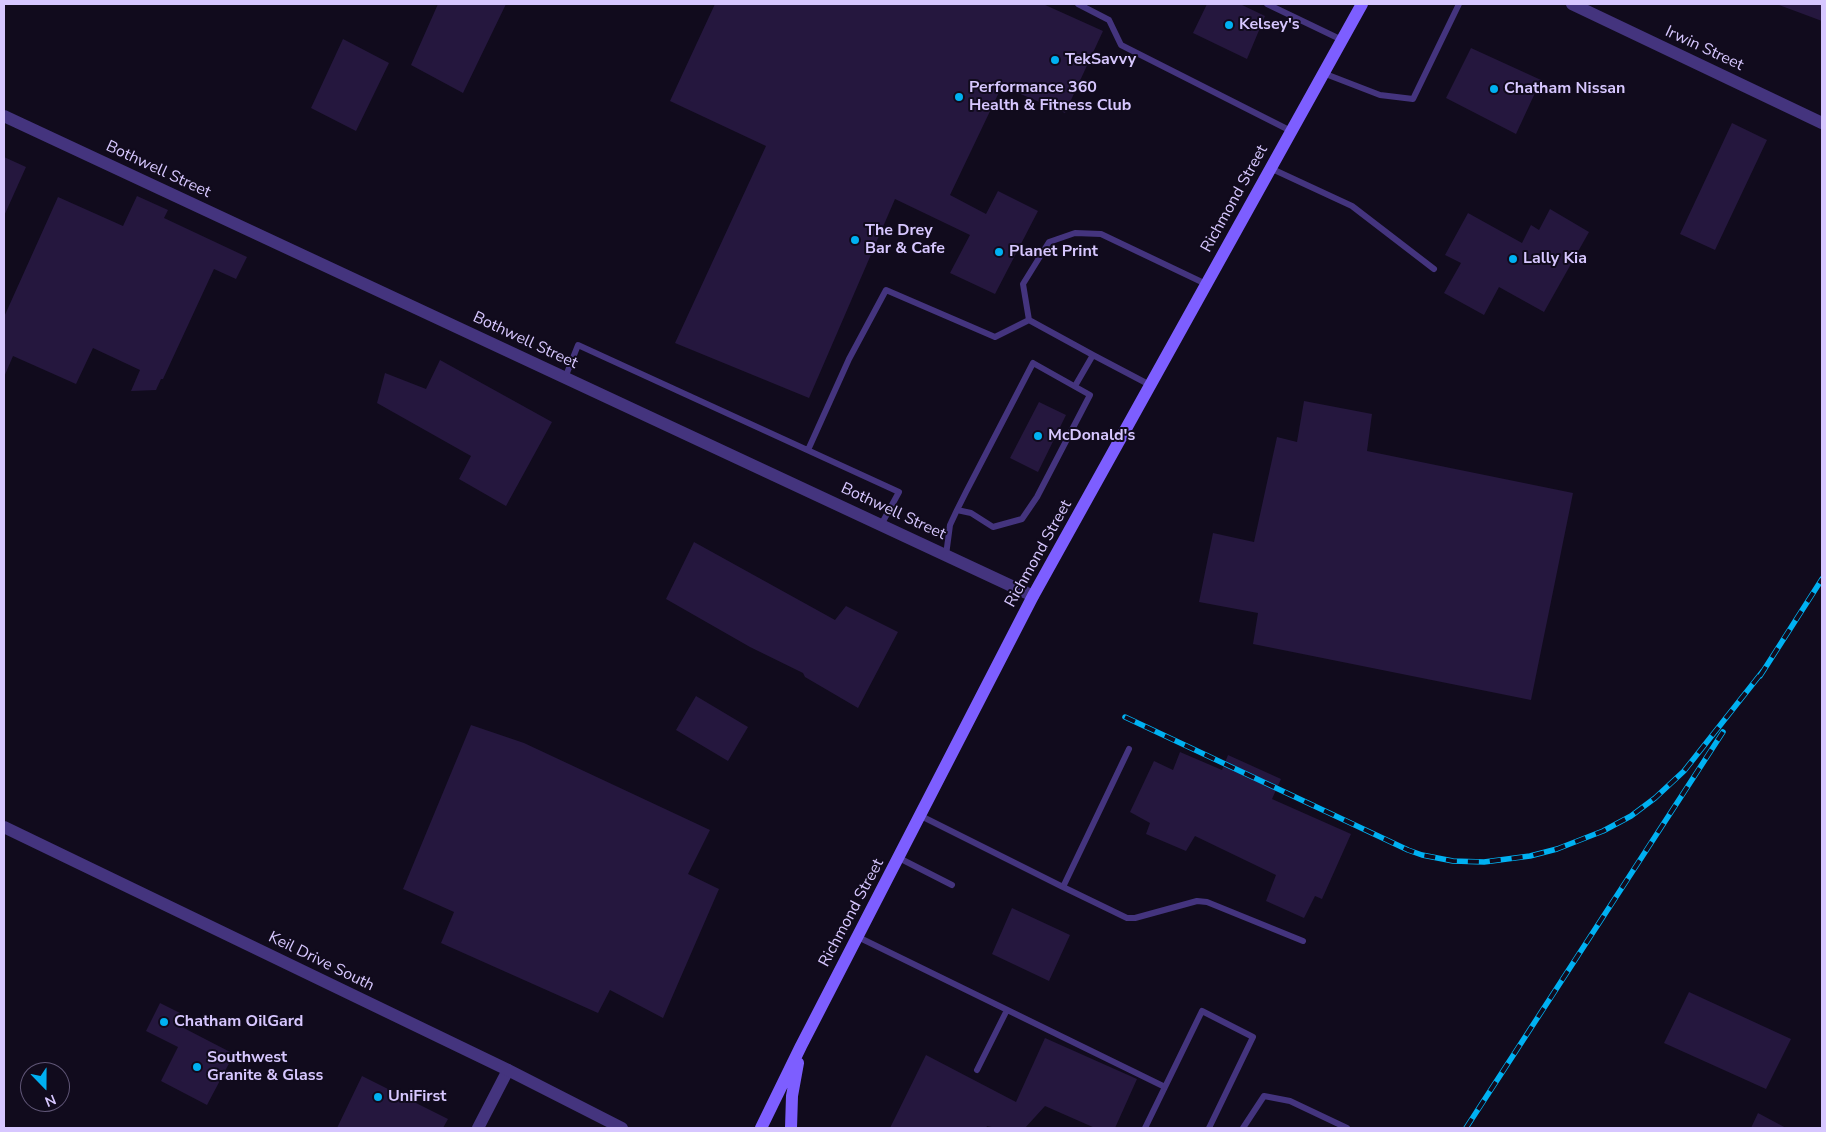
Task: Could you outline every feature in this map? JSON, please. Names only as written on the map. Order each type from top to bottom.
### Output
[{"type":"main road","name":"Richmond Street","points":[[761,1128],[801,1046],[1034,596],[1362,4]]},
{"type":"main road","points":[[791,1128],[792,1096],[801,1046]]},
{"type":"street","name":"Irwin Street","points":[[1572,4],[1822,123]]},
{"type":"street","name":"Bothwell Street","points":[[4,116],[1034,596]]},
{"type":"street","name":"Keil Drive South","points":[[4,827],[508,1070],[622,1128]]},
{"type":"street","points":[[478,1128],[508,1070]]},
{"type":"lane","points":[[1078,4],[1109,20],[1121,45],[1291,131]]},
{"type":"lane","points":[[1267,4],[1280,6],[1342,40]]},
{"type":"lane","points":[[1323,73],[1380,95],[1413,99],[1459,4]]},
{"type":"lane","points":[[1270,168],[1352,206],[1434,269]]},
{"type":"lane","points":[[1029,320],[1023,284],[1048,242],[1075,233],[1101,234],[1206,284]]},
{"type":"lane","points":[[808,450],[849,359],[886,290],[995,337],[1029,320]]},
{"type":"lane","points":[[1029,320],[1150,385]]},
{"type":"lane","points":[[565,378],[578,345],[899,492],[881,525]]},
{"type":"lane","points":[[1075,386],[1093,355]]},
{"type":"lane","points":[[946,555],[950,525],[957,510],[1033,363],[1090,395],[1037,497],[1022,519],[993,527],[971,513],[957,510]]},
{"type":"lane","points":[[1063,887],[1129,750]]},
{"type":"lane","points":[[921,816],[1127,918],[1135,918],[1197,901],[1207,902],[1303,941]]},
{"type":"lane","points":[[899,858],[952,885]]},
{"type":"lane","points":[[858,937],[1165,1087]]},
{"type":"lane","points":[[977,1070],[1007,1010]]},
{"type":"lane","points":[[1144,1128],[1202,1011],[1253,1037],[1209,1128]]},
{"type":"lane","points":[[1243,1128],[1264,1096],[1290,1101],[1347,1128]]},
{"type":"building","points":[[438,4],[506,4],[463,93],[411,65]]},
{"type":"building","points":[[715,4],[1043,4],[1103,31],[1065,113],[1002,86],[950,195],[986,214],[998,191],[1038,211],[995,294],[950,273],[970,235],[895,199],[809,398],[675,343],[766,146],[670,101]]},
{"type":"building","name":"Kelsey's","points":[[1207,4],[1240,4],[1265,16],[1247,59],[1193,33]]},
{"type":"building","points":[[1822,4],[1822,21],[1779,5]]},
{"type":"building","points":[[343,39],[389,63],[356,131],[311,108]]},
{"type":"building","name":"Chatham Nissan","points":[[1471,48],[1541,80],[1516,134],[1446,98]]},
{"type":"building","points":[[1732,123],[1767,140],[1715,250],[1680,234]]},
{"type":"building","points":[[4,157],[26,167],[4,216]]},
{"type":"building","points":[[137,196],[168,210],[164,218],[247,257],[236,279],[214,269],[163,379],[161,379],[156,390],[131,391],[140,370],[93,348],[76,384],[13,356],[4,377],[4,317],[58,197],[123,226]]},
{"type":"building","name":"Lally Kia","points":[[1550,209],[1589,232],[1544,312],[1499,287],[1484,315],[1444,293],[1461,263],[1445,255],[1468,213],[1522,243],[1531,225],[1539,230]]},
{"type":"building","points":[[440,360],[552,422],[506,506],[459,479],[471,456],[377,403],[385,373],[426,389]]},
{"type":"building","points":[[1304,401],[1372,414],[1367,451],[1573,493],[1531,700],[1253,644],[1258,613],[1199,602],[1213,533],[1254,542],[1277,437],[1297,442]]},
{"type":"building","name":"McDonald's","points":[[1039,402],[1066,415],[1038,472],[1010,458]]},
{"type":"building","points":[[694,542],[835,620],[846,606],[898,632],[858,708],[805,677],[803,673],[750,647],[666,599]]},
{"type":"building","points":[[696,696],[748,727],[728,761],[676,730]]},
{"type":"building","points":[[471,725],[524,743],[710,830],[688,874],[719,889],[663,1018],[610,990],[598,1013],[441,943],[454,912],[403,889]]},
{"type":"building","points":[[1180,752],[1222,770],[1228,755],[1281,779],[1272,799],[1351,834],[1322,899],[1315,896],[1304,918],[1266,901],[1276,875],[1195,836],[1186,851],[1146,834],[1150,823],[1130,812],[1154,761],[1173,770]]},
{"type":"building","points":[[1012,908],[1070,935],[1049,981],[992,954]]},
{"type":"building","points":[[1689,992],[1791,1039],[1766,1089],[1664,1043]]},
{"type":"building","name":"Southwest Granite & Glass","points":[[160,1003],[182,1014],[176,1024],[234,1054],[207,1105],[161,1081],[178,1047],[146,1031]]},
{"type":"building","points":[[1045,1038],[1137,1079],[1115,1128],[1095,1128],[1045,1106],[1025,1128],[996,1128],[987,1126],[986,1128],[890,1128],[926,1055],[1016,1102]]},
{"type":"building","name":"UniFirst","points":[[362,1076],[448,1119],[443,1128],[337,1128]]},
{"type":"building","points":[[1758,1113],[1786,1128],[1751,1128]]},
{"type":"railway","points":[[1760,676],[1822,579]]},
{"type":"railway","points":[[1125,717],[1408,850],[1422,855],[1453,861],[1484,862],[1530,856],[1557,849],[1603,831],[1631,816],[1655,798],[1684,771],[1763,671]]},
{"type":"railway","points":[[1466,1128],[1723,732]]},
{"type":"place","name":"Kelsey's","points":[[1229,25]]},
{"type":"place","name":"TekSavvy","points":[[1055,60]]},
{"type":"place","name":"Chatham Nissan","points":[[1494,89]]},
{"type":"place","name":"Performance 360 Health & Fitness Club","points":[[959,97]]},
{"type":"place","name":"The Drey Bar & Cafe","points":[[855,240]]},
{"type":"place","name":"Planet Print","points":[[999,252]]},
{"type":"place","name":"Lally Kia","points":[[1513,259]]},
{"type":"place","name":"McDonald's","points":[[1038,436]]},
{"type":"place","name":"Chatham OilGard","points":[[164,1022]]},
{"type":"place","name":"Southwest Granite & Glass","points":[[197,1067]]},
{"type":"place","name":"UniFirst","points":[[378,1097]]}]
